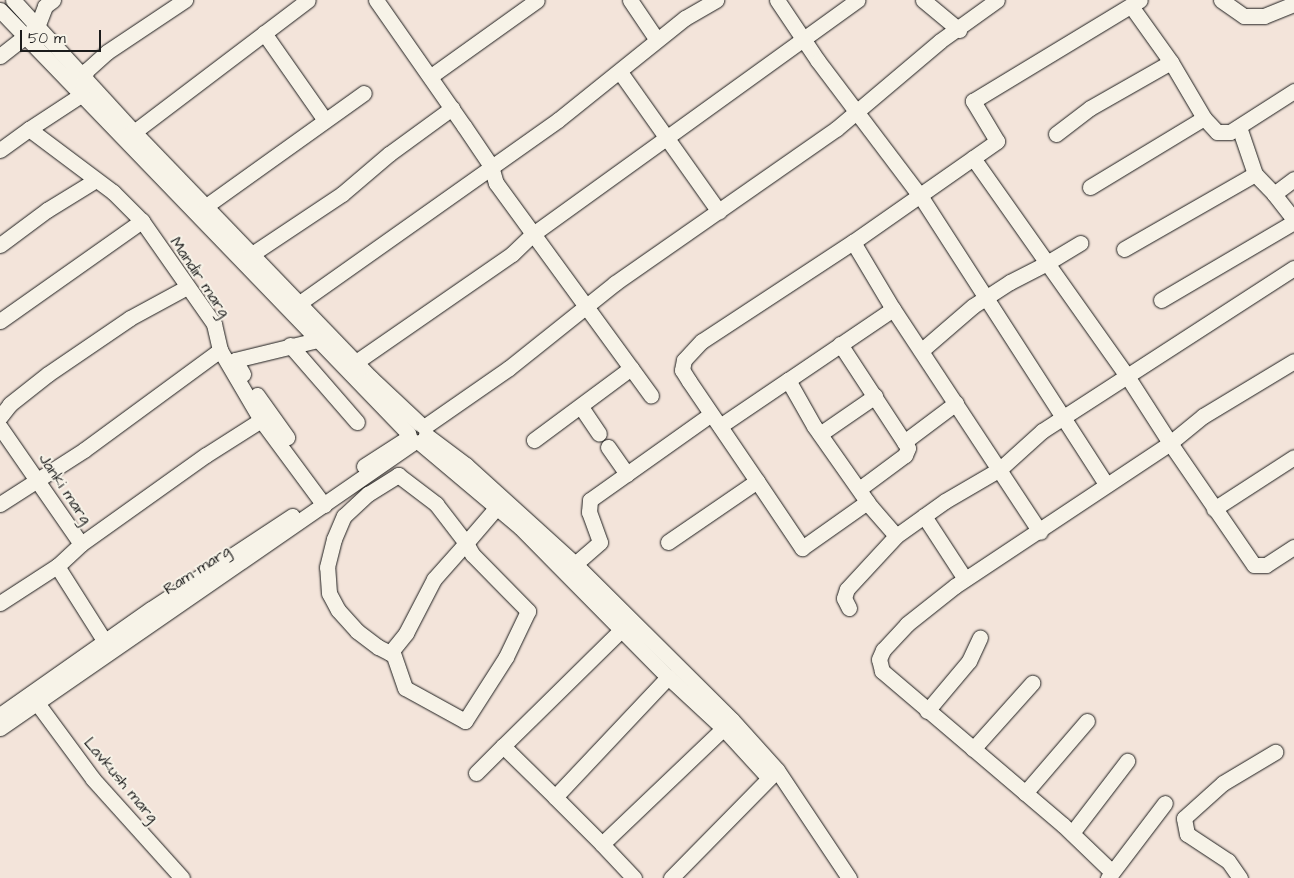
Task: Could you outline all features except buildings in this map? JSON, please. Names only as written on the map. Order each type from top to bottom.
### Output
[{"type":"street","points":[[13,0],[32,31],[81,95],[129,135],[206,206],[246,257]]},
{"type":"street","points":[[0,56],[32,31],[44,6],[53,0]]},
{"type":"street","points":[[81,95],[83,78],[107,52],[185,0]]},
{"type":"street","points":[[129,135],[308,0]]},
{"type":"street","points":[[376,0],[431,76],[491,166],[496,183],[651,396]]},
{"type":"street","points":[[431,76],[538,0]]},
{"type":"street","points":[[630,0],[657,40]]},
{"type":"street","points":[[294,307],[349,271],[620,72],[657,40],[716,0]]},
{"type":"street","points":[[777,0],[806,40],[818,61],[920,196],[1105,483]]},
{"type":"street","points":[[353,367],[512,254],[533,234],[806,40],[858,0]]},
{"type":"street","points":[[924,0],[959,30]]},
{"type":"street","name":"Ram marg","points":[[0,728],[509,368],[584,306],[858,112],[940,41],[959,30],[997,0]]},
{"type":"street","points":[[1221,0],[1244,16],[1264,16],[1294,4]]},
{"type":"street","points":[[840,344],[908,448],[905,455],[863,496],[802,548],[682,370],[689,351],[853,242],[997,141],[973,101],[1135,3],[1204,118],[1222,134],[1238,127],[1294,91]]},
{"type":"street","points":[[0,10],[32,31],[83,78],[129,135],[417,434],[496,508],[520,527],[668,677],[728,724]]},
{"type":"street","points":[[264,33],[325,120]]},
{"type":"street","points":[[1056,134],[1090,108],[1171,62]]},
{"type":"street","points":[[620,72],[719,212]]},
{"type":"street","points":[[206,206],[364,93]]},
{"type":"street","points":[[0,150],[81,95]]},
{"type":"street","points":[[246,257],[342,194],[389,154],[452,108]]},
{"type":"street","points":[[1090,187],[1204,118]]},
{"type":"street","points":[[1161,300],[1294,221],[1274,194],[1255,174],[1238,127]]},
{"type":"street","name":"Mandir marg","points":[[29,129],[96,180],[142,221],[214,324],[220,350],[261,420],[321,501]]},
{"type":"street","points":[[973,158],[1127,376],[1214,509],[1254,565],[1266,565],[1294,547]]},
{"type":"street","points":[[1124,249],[1255,174]]},
{"type":"street","points":[[1274,194],[1294,179]]},
{"type":"street","points":[[0,245],[47,210],[96,180]]},
{"type":"street","points":[[0,321],[142,221]]},
{"type":"street","points":[[853,242],[893,309],[922,350],[1040,532]]},
{"type":"street","points":[[922,350],[940,332],[987,298],[1080,243]]},
{"type":"street","points":[[849,608],[844,598],[847,589],[896,536],[924,516],[1000,469],[1042,431],[1062,417],[1294,268]]},
{"type":"street","points":[[0,417],[10,404],[48,374],[130,318],[188,287]]},
{"type":"street","points":[[294,307],[317,340],[353,367]]},
{"type":"street","points":[[575,564],[600,542],[589,512],[590,500],[627,474],[715,420],[788,380],[893,309]]},
{"type":"street","points":[[314,475],[235,360],[290,345],[317,340]]},
{"type":"street","points":[[290,345],[357,422]]},
{"type":"street","points":[[0,504],[36,478],[84,450],[220,350]]},
{"type":"street","points":[[1165,803],[1110,875],[1072,833],[927,711],[882,670],[878,659],[907,624],[965,579],[1040,532],[1105,483],[1170,443],[1203,416],[1294,361]]},
{"type":"street","points":[[534,440],[581,407],[631,368]]},
{"type":"street","points":[[788,380],[820,434],[863,496],[896,536]]},
{"type":"street","points":[[820,434],[875,396]]},
{"type":"street","points":[[904,442],[956,403]]},
{"type":"street","points":[[581,407],[599,434]]},
{"type":"street","points":[[82,544],[206,454],[261,420]]},
{"type":"street","name":"Janki marg","points":[[0,427],[82,544],[57,566],[0,603]]},
{"type":"street","points":[[417,434],[466,465],[575,564],[773,773],[849,878]]},
{"type":"street","points":[[608,447],[627,474]]},
{"type":"street","points":[[1214,509],[1294,458]]},
{"type":"street","points":[[398,475],[436,504],[466,543],[472,554],[528,611],[506,657],[465,721],[405,688],[390,653],[357,630],[338,610],[329,593],[327,567],[334,540],[344,516],[368,494],[398,475]]},
{"type":"street","points":[[668,542],[757,481]]},
{"type":"street","points":[[0,715],[105,642],[321,501]]},
{"type":"street","points":[[390,653],[406,633],[434,579],[496,508]]},
{"type":"street","points":[[924,516],[965,579]]},
{"type":"street","points":[[57,566],[105,642]]},
{"type":"street","points":[[476,773],[621,630]]},
{"type":"street","points":[[927,711],[969,661],[980,638]]},
{"type":"street","points":[[555,797],[668,677]]},
{"type":"street","points":[[973,750],[1032,683]]},
{"type":"street","name":"Lavkush marg","points":[[37,703],[93,778],[182,878]]},
{"type":"street","points":[[1026,793],[1087,721]]},
{"type":"street","points":[[602,844],[728,724]]},
{"type":"street","points":[[503,746],[634,878]]},
{"type":"street","points":[[1240,878],[1228,861],[1187,834],[1184,818],[1223,783],[1275,752]]},
{"type":"street","points":[[1072,833],[1127,761]]},
{"type":"street","points":[[671,878],[773,773]]}]
